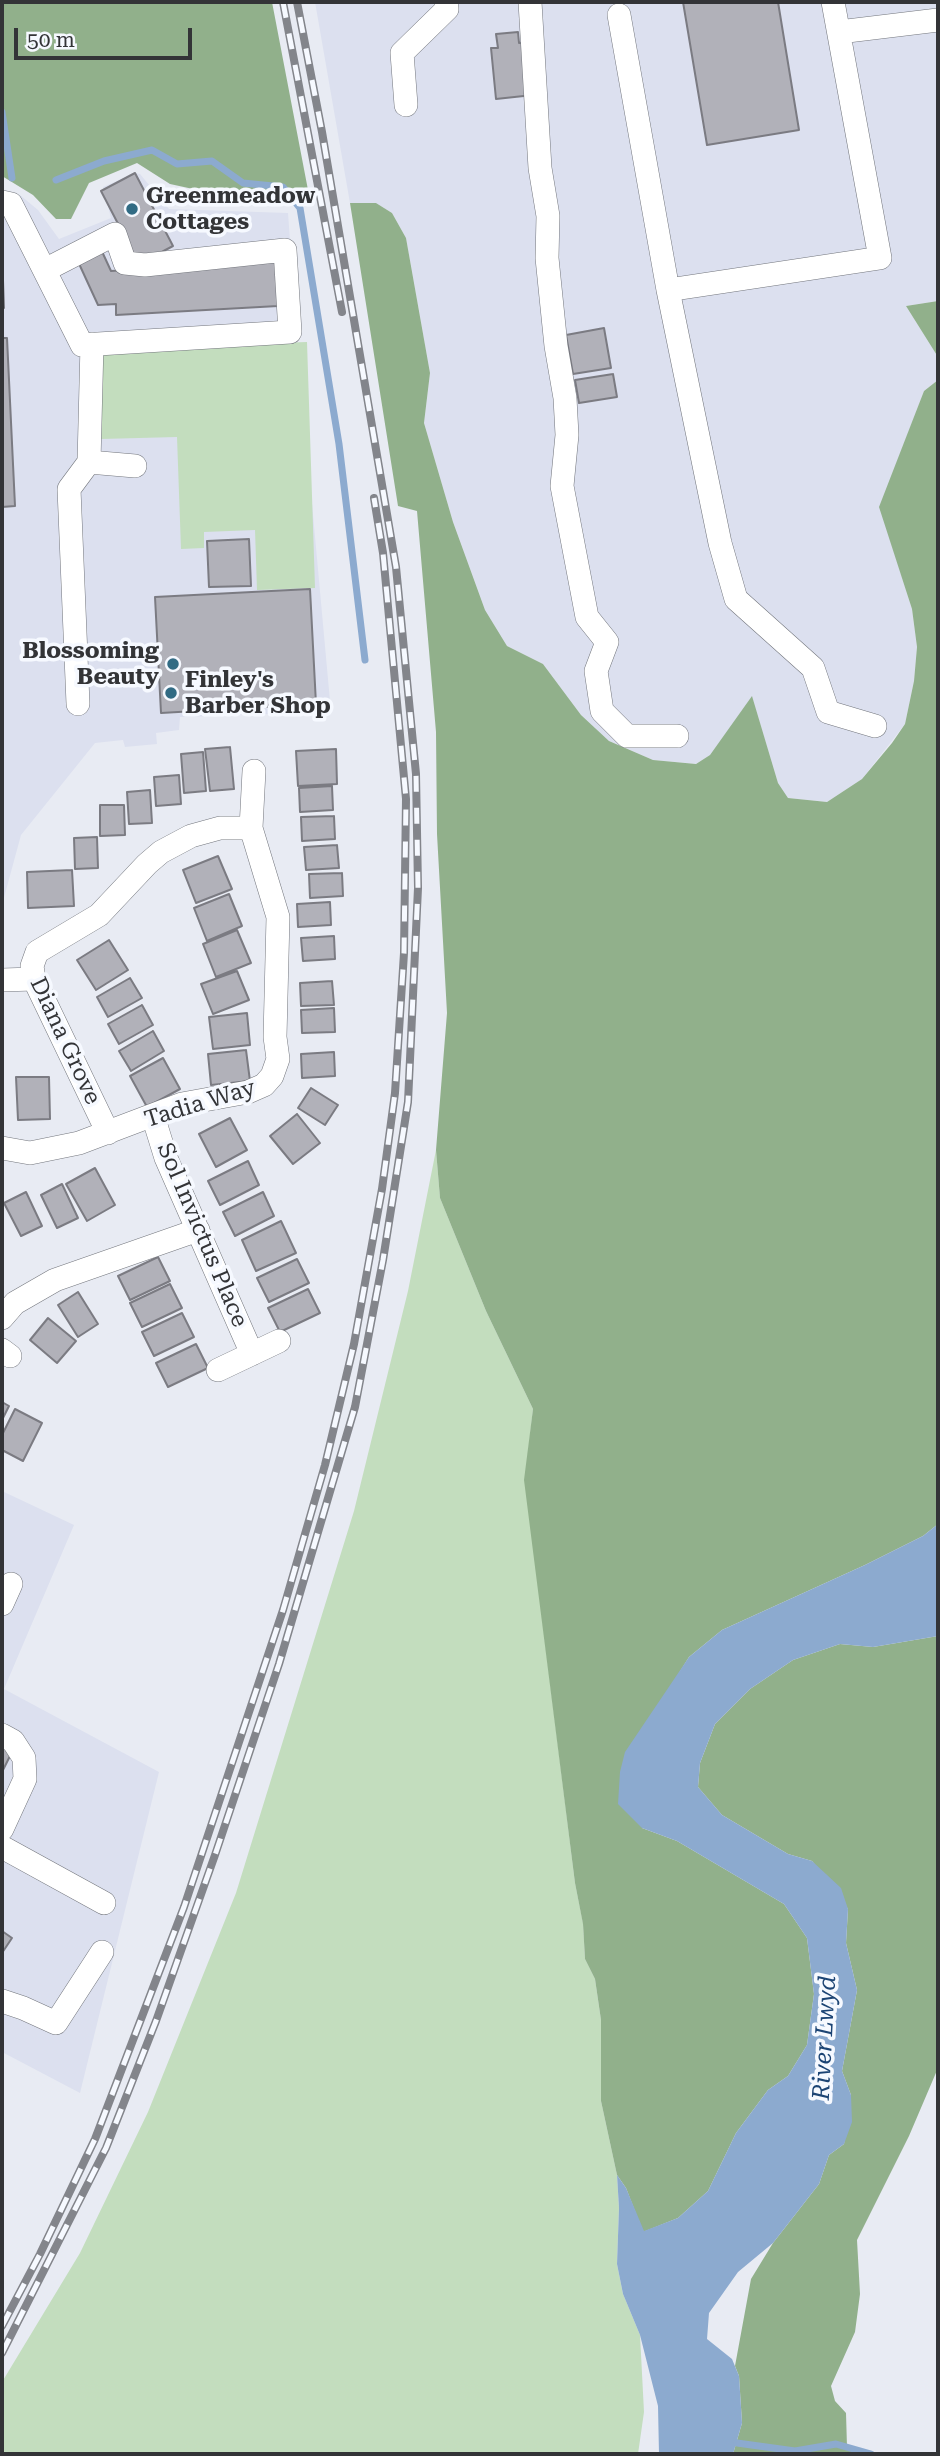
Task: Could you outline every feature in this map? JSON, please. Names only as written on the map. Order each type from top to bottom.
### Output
[{"type":"street","points":[[406,105],[402,53],[447,9],[446,2]]},
{"type":"street","points":[[530,2],[540,168],[548,216],[547,258],[556,346],[565,398],[567,435],[562,486],[587,617],[607,642],[596,671],[602,711],[627,736],[677,736]]},
{"type":"street","points":[[668,290],[880,258],[832,2]]},
{"type":"street","points":[[618,15],[668,290],[720,543],[736,599],[813,668],[828,712],[875,726]]},
{"type":"street","points":[[839,32],[938,20]]},
{"type":"street","points":[[2,202],[11,204],[44,270],[82,345],[290,332],[285,250],[145,265],[125,263],[115,234],[44,270]]},
{"type":"street","points":[[78,704],[69,489],[89,462],[92,344]]},
{"type":"street","points":[[89,462],[135,466]]},
{"type":"street","name":"Tadia Way","points":[[2,1148],[30,1153],[79,1143],[182,1104],[248,1092],[264,1085],[272,1076],[278,1059],[275,1037],[278,917],[251,828],[254,771]]},
{"type":"street","name":"Diana Grove","points":[[108,1133],[34,979],[32,966],[37,952],[99,915],[161,852],[191,836],[220,828],[251,828]]},
{"type":"street","points":[[2,980],[34,979]]},
{"type":"street","name":"Sol Invictus Place","points":[[153,1116],[166,1158],[252,1354]]},
{"type":"street","points":[[2,1318],[15,1303],[55,1280],[198,1230]]},
{"type":"street","name":"Sol Invictus Place","points":[[218,1370],[279,1341]]},
{"type":"street","points":[[2,1735],[13,1741],[24,1758],[25,1779],[2,1829]]},
{"type":"street","points":[[2,1847],[104,1903]]},
{"type":"street","points":[[2,2001],[56,2023],[102,1952]]},
{"type":"shaded area","points":[[315,2],[938,2],[938,301],[906,306],[938,357],[938,380],[924,391],[880,507],[912,609],[917,647],[914,681],[905,724],[862,779],[827,802],[788,798],[778,783],[752,697],[710,755],[696,764],[653,760],[609,741],[581,715],[543,664],[507,646],[485,610],[453,522],[424,423],[430,373],[406,238],[392,213],[376,203],[350,203]]},
{"type":"shaded area","points":[[135,173],[140,174],[169,209],[288,213],[331,712],[180,717],[179,730],[156,733],[157,744],[125,747],[123,740],[95,743],[21,835],[2,905],[2,190],[20,195],[38,210],[59,239],[111,218],[103,187]]},
{"type":"shaded area","points":[[2,1491],[74,1525],[4,1689],[159,1772],[80,2093],[2,2052]]},
{"type":"green space","points":[[2,2],[272,2],[308,190],[269,198],[230,197],[170,184],[137,163],[89,183],[71,219],[56,219],[33,195],[2,176]]},
{"type":"green space","points":[[350,203],[376,203],[392,213],[406,238],[430,373],[424,423],[453,522],[485,610],[507,646],[543,664],[581,715],[609,741],[653,760],[696,764],[710,755],[752,696],[778,783],[788,798],[827,802],[862,779],[892,743],[905,724],[914,681],[917,647],[912,609],[879,507],[924,391],[938,380],[938,1524],[923,1536],[865,1565],[722,1630],[689,1657],[671,1686],[642,1828],[677,1841],[784,1904],[807,1938],[814,1994],[807,2045],[788,2076],[768,2090],[736,2133],[708,2191],[678,2218],[643,2232],[626,2188],[617,2175],[601,2101],[601,2020],[595,1979],[585,1959],[583,1924],[575,1883],[524,1480],[533,1409],[486,1311],[440,1198],[436,1150],[447,1013],[437,834],[436,732],[417,511],[398,506]]},
{"type":"green space","points":[[938,301],[938,357],[906,306]]},
{"type":"green space","points":[[307,342],[315,588],[257,590],[255,530],[204,532],[204,548],[181,549],[177,437],[101,439],[98,349]]},
{"type":"green space","points":[[436,1150],[440,1198],[486,1311],[533,1409],[525,1480],[575,1883],[583,1923],[585,1959],[595,1979],[601,2020],[601,2101],[617,2175],[617,2264],[623,2294],[640,2335],[644,2412],[638,2454],[2,2454],[2,2382],[80,2253],[148,2112],[236,1893],[354,1511],[408,1291]]},
{"type":"green space","points":[[938,1636],[938,2068],[909,2136],[857,2240],[860,2294],[855,2332],[831,2386],[835,2401],[846,2413],[847,2447],[871,2454],[733,2454],[742,2423],[739,2376],[735,2366],[751,2279],[773,2243],[819,2184],[829,2155],[844,2144],[851,2095],[842,2071],[857,1990],[846,1943],[848,1909],[812,1861],[788,1854],[722,1815],[698,1787],[700,1763],[715,1724],[750,1689],[793,1660],[840,1644],[873,1647]]},
{"type":"water","name":"River Lwyd","points":[[938,1524],[938,1636],[873,1647],[840,1644],[793,1660],[750,1689],[715,1724],[700,1763],[698,1787],[722,1815],[788,1854],[812,1861],[841,1888],[848,1909],[846,1943],[857,1990],[842,2071],[851,2095],[852,2122],[844,2144],[829,2155],[819,2184],[773,2243],[738,2272],[709,2313],[707,2339],[732,2359],[739,2376],[742,2423],[733,2454],[659,2454],[658,2406],[640,2335],[623,2294],[617,2264],[617,2175],[626,2188],[644,2231],[678,2218],[708,2191],[736,2133],[768,2090],[788,2076],[807,2045],[814,1994],[807,1938],[784,1904],[677,1841],[642,1828],[618,1804],[620,1772],[625,1752],[689,1657],[722,1630],[865,1565],[923,1536]]},
{"type":"building","points":[[683,2],[778,2],[799,130],[707,145]]},
{"type":"building","points":[[518,32],[519,43],[527,42],[533,95],[496,99],[491,48],[498,48],[496,34]]},
{"type":"building","name":"Greenmeadow Cottages","points":[[135,173],[173,246],[139,264],[101,191]]},
{"type":"building","points":[[99,245],[111,271],[276,261],[278,306],[116,315],[116,304],[98,305],[75,255]]},
{"type":"building","points":[[2,253],[4,308],[2,308]]},
{"type":"building","points":[[604,328],[611,368],[573,374],[566,335]]},
{"type":"building","points":[[2,338],[7,338],[15,506],[2,507]]},
{"type":"building","points":[[613,374],[617,397],[579,403],[575,380]]},
{"type":"building","points":[[249,539],[251,586],[209,587],[207,541]]},
{"type":"building","points":[[310,589],[316,704],[161,713],[155,597]]},
{"type":"building","points":[[230,747],[234,789],[210,791],[205,749]]},
{"type":"building","points":[[336,749],[337,784],[298,786],[296,751]]},
{"type":"building","points":[[203,752],[206,791],[184,793],[181,754]]},
{"type":"building","points":[[179,775],[181,804],[156,806],[154,777]]},
{"type":"building","points":[[332,786],[333,810],[300,812],[299,788]]},
{"type":"building","points":[[150,790],[152,823],[129,824],[127,792]]},
{"type":"building","points":[[100,805],[124,805],[125,835],[100,836]]},
{"type":"building","points":[[334,816],[335,839],[302,841],[301,817]]},
{"type":"building","points":[[97,837],[98,868],[75,869],[74,838]]},
{"type":"building","points":[[337,845],[339,868],[306,870],[304,847]]},
{"type":"building","points":[[218,856],[232,889],[196,903],[183,870]]},
{"type":"building","points":[[72,870],[74,906],[28,908],[27,872]]},
{"type":"building","points":[[342,873],[343,896],[310,898],[309,874]]},
{"type":"building","points":[[229,894],[242,926],[207,941],[194,908]]},
{"type":"building","points":[[330,902],[331,925],[298,927],[297,904]]},
{"type":"building","points":[[237,930],[251,963],[216,977],[203,944]]},
{"type":"building","points":[[334,936],[335,959],[303,961],[301,938]]},
{"type":"building","points":[[109,940],[128,970],[96,990],[77,960]]},
{"type":"building","points":[[237,971],[249,1000],[213,1014],[201,984]]},
{"type":"building","points":[[130,978],[142,998],[108,1017],[97,997]]},
{"type":"building","points":[[332,981],[334,1005],[301,1006],[300,983]]},
{"type":"building","points":[[142,1005],[153,1025],[119,1044],[108,1024]]},
{"type":"building","points":[[334,1008],[335,1032],[302,1033],[301,1010]]},
{"type":"building","points":[[247,1013],[250,1045],[213,1049],[209,1017]]},
{"type":"building","points":[[153,1031],[164,1051],[131,1071],[119,1051]]},
{"type":"building","points":[[246,1050],[250,1081],[211,1085],[208,1054]]},
{"type":"building","points":[[334,1052],[335,1076],[302,1078],[301,1054]]},
{"type":"building","points":[[163,1058],[180,1089],[147,1107],[130,1076]]},
{"type":"building","points":[[16,1077],[49,1077],[50,1119],[18,1120]]},
{"type":"building","points":[[311,1088],[338,1105],[325,1125],[298,1108]]},
{"type":"building","points":[[297,1114],[320,1143],[293,1164],[270,1136]]},
{"type":"building","points":[[230,1118],[247,1150],[216,1167],[199,1134]]},
{"type":"building","points":[[248,1161],[259,1185],[220,1205],[208,1181]]},
{"type":"building","points":[[95,1168],[115,1205],[87,1221],[66,1184]]},
{"type":"building","points":[[62,1184],[78,1218],[57,1228],[41,1195]]},
{"type":"building","points":[[26,1192],[42,1226],[21,1236],[4,1203]]},
{"type":"building","points":[[263,1192],[274,1216],[235,1236],[223,1212]]},
{"type":"building","points":[[281,1221],[296,1253],[256,1271],[242,1240]]},
{"type":"building","points":[[158,1257],[170,1281],[130,1300],[118,1276]]},
{"type":"building","points":[[297,1259],[309,1283],[269,1302],[257,1278]]},
{"type":"building","points":[[170,1284],[182,1308],[142,1327],[130,1303]]},
{"type":"building","points":[[308,1289],[320,1313],[280,1332],[268,1308]]},
{"type":"building","points":[[78,1292],[98,1324],[78,1337],[58,1305]]},
{"type":"building","points":[[182,1313],[194,1337],[154,1356],[142,1332]]},
{"type":"building","points":[[48,1318],[76,1341],[57,1363],[30,1340]]},
{"type":"building","points":[[196,1344],[208,1368],[168,1387],[156,1363]]},
{"type":"building","points":[[2,1402],[9,1406],[2,1420]]},
{"type":"building","points":[[15,1409],[42,1423],[23,1461],[2,1450],[2,1435]]},
{"type":"building","points":[[2,1742],[14,1748],[2,1772]]},
{"type":"building","points":[[2,1931],[12,1938],[2,1953]]},
{"type":"waterway","points":[[2,112],[12,178]]},
{"type":"waterway","points":[[56,180],[104,161],[152,150],[177,164],[212,161],[243,183],[283,187],[300,208],[339,444],[365,660]]},
{"type":"waterway","points":[[737,2443],[795,2451],[836,2444],[871,2454]]},
{"type":"railway","points":[[283,2],[342,312]]},
{"type":"railway","points":[[2,2353],[106,2148],[156,2021],[279,1664],[355,1407],[383,1260],[408,1102],[418,888],[416,774],[396,567],[322,132],[297,2]]},
{"type":"railway","points":[[2,2326],[95,2139],[184,1907],[283,1610],[325,1465],[354,1344],[382,1189],[395,1093],[404,953],[406,799],[383,553],[374,498]]},
{"type":"place","name":"Greenmeadow Cottages","points":[[132,209]]},
{"type":"place","name":"Blossoming Beauty","points":[[173,664]]},
{"type":"place","name":"Finley's Barber Shop","points":[[171,693]]}]
